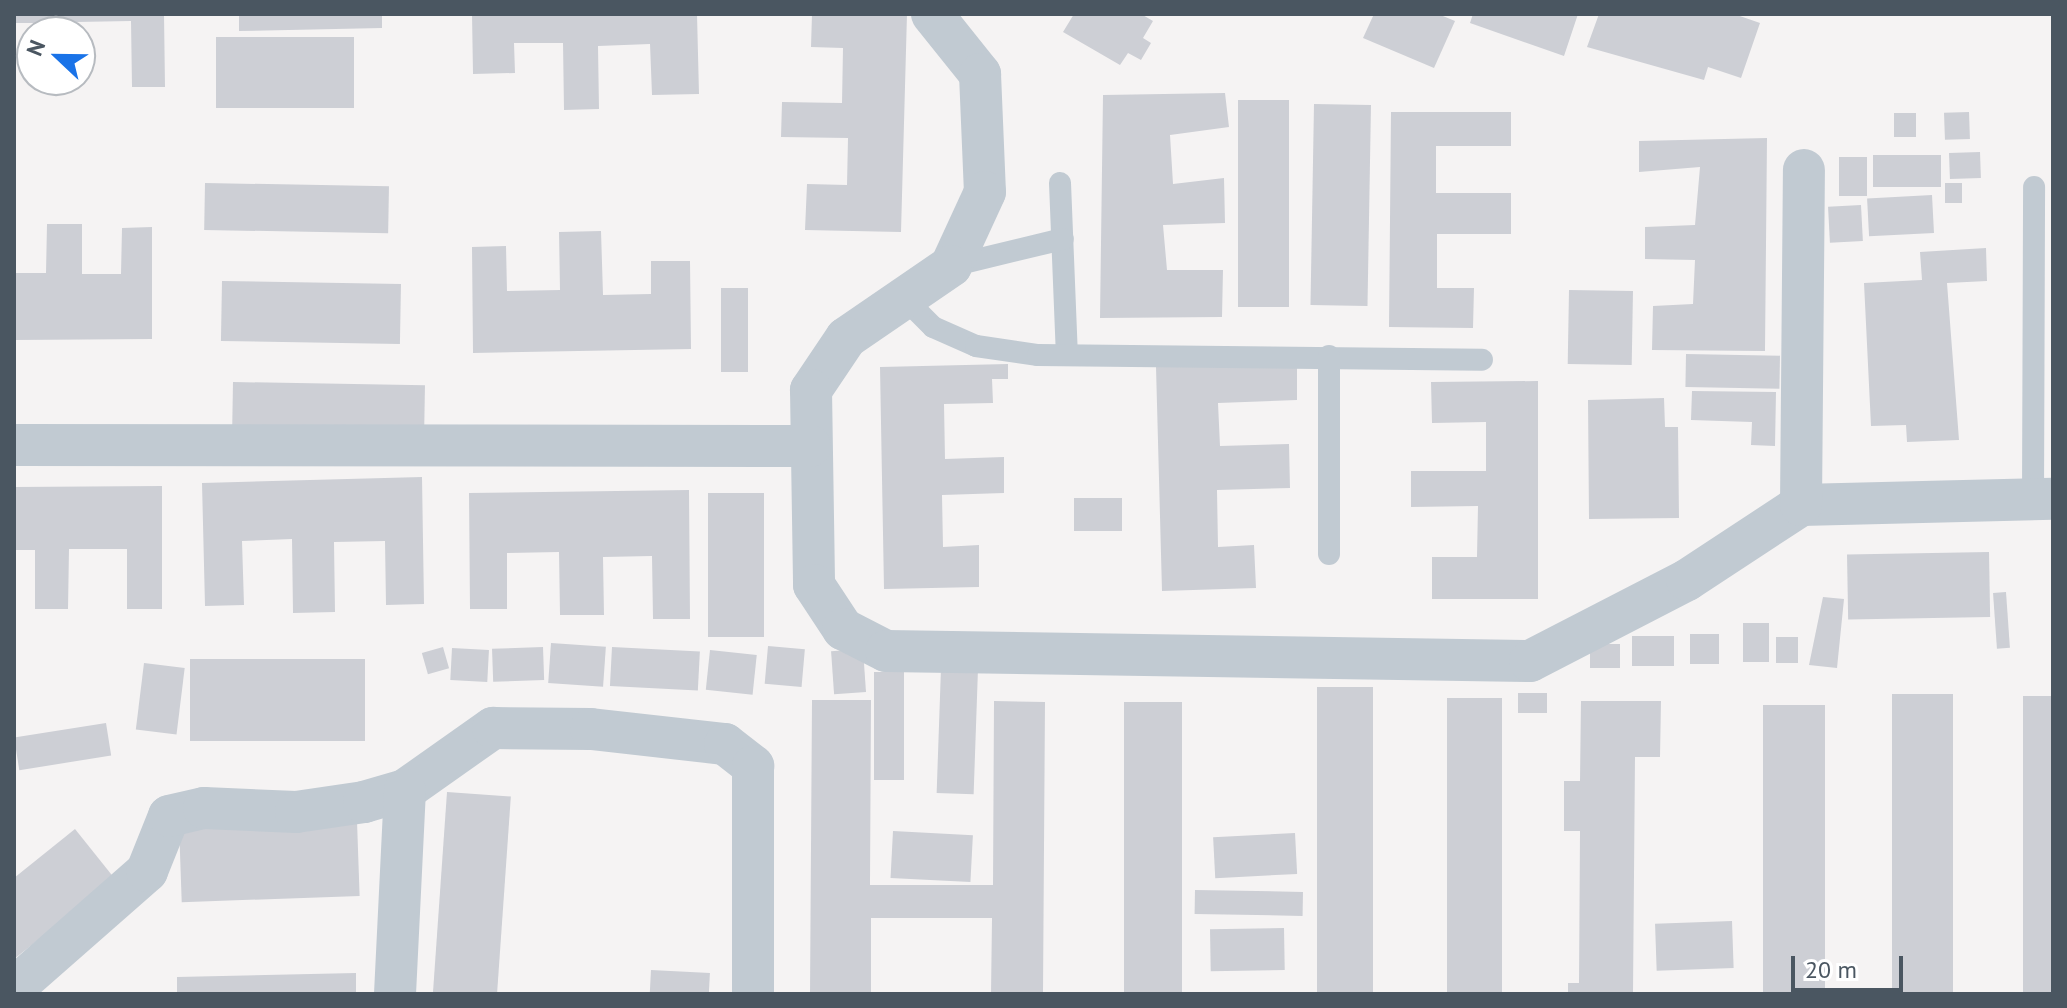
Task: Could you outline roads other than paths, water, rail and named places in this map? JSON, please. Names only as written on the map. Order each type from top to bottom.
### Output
[{"type":"street","points":[[932,14],[980,74],[987,136],[985,192],[951,266],[901,295],[846,338],[811,390],[814,585],[843,629],[886,651],[938,656],[1530,661],[1687,580],[1801,505],[2043,499]]},
{"type":"street","points":[[1801,505],[1804,170]]},
{"type":"street","points":[[14,445],[810,446]]},
{"type":"street","points":[[14,988],[147,871],[169,816],[204,808],[296,812],[405,790],[493,728],[591,729],[725,744],[753,766],[753,994]]},
{"type":"street","points":[[395,994],[405,790]]},
{"type":"lane","points":[[1060,183],[1067,354]]},
{"type":"lane","points":[[2034,187],[2043,499]]},
{"type":"lane","points":[[951,266],[1063,239]]},
{"type":"lane","points":[[901,295],[933,327],[976,346],[1067,354],[1482,360]]},
{"type":"lane","points":[[1329,356],[1329,554]]}]
